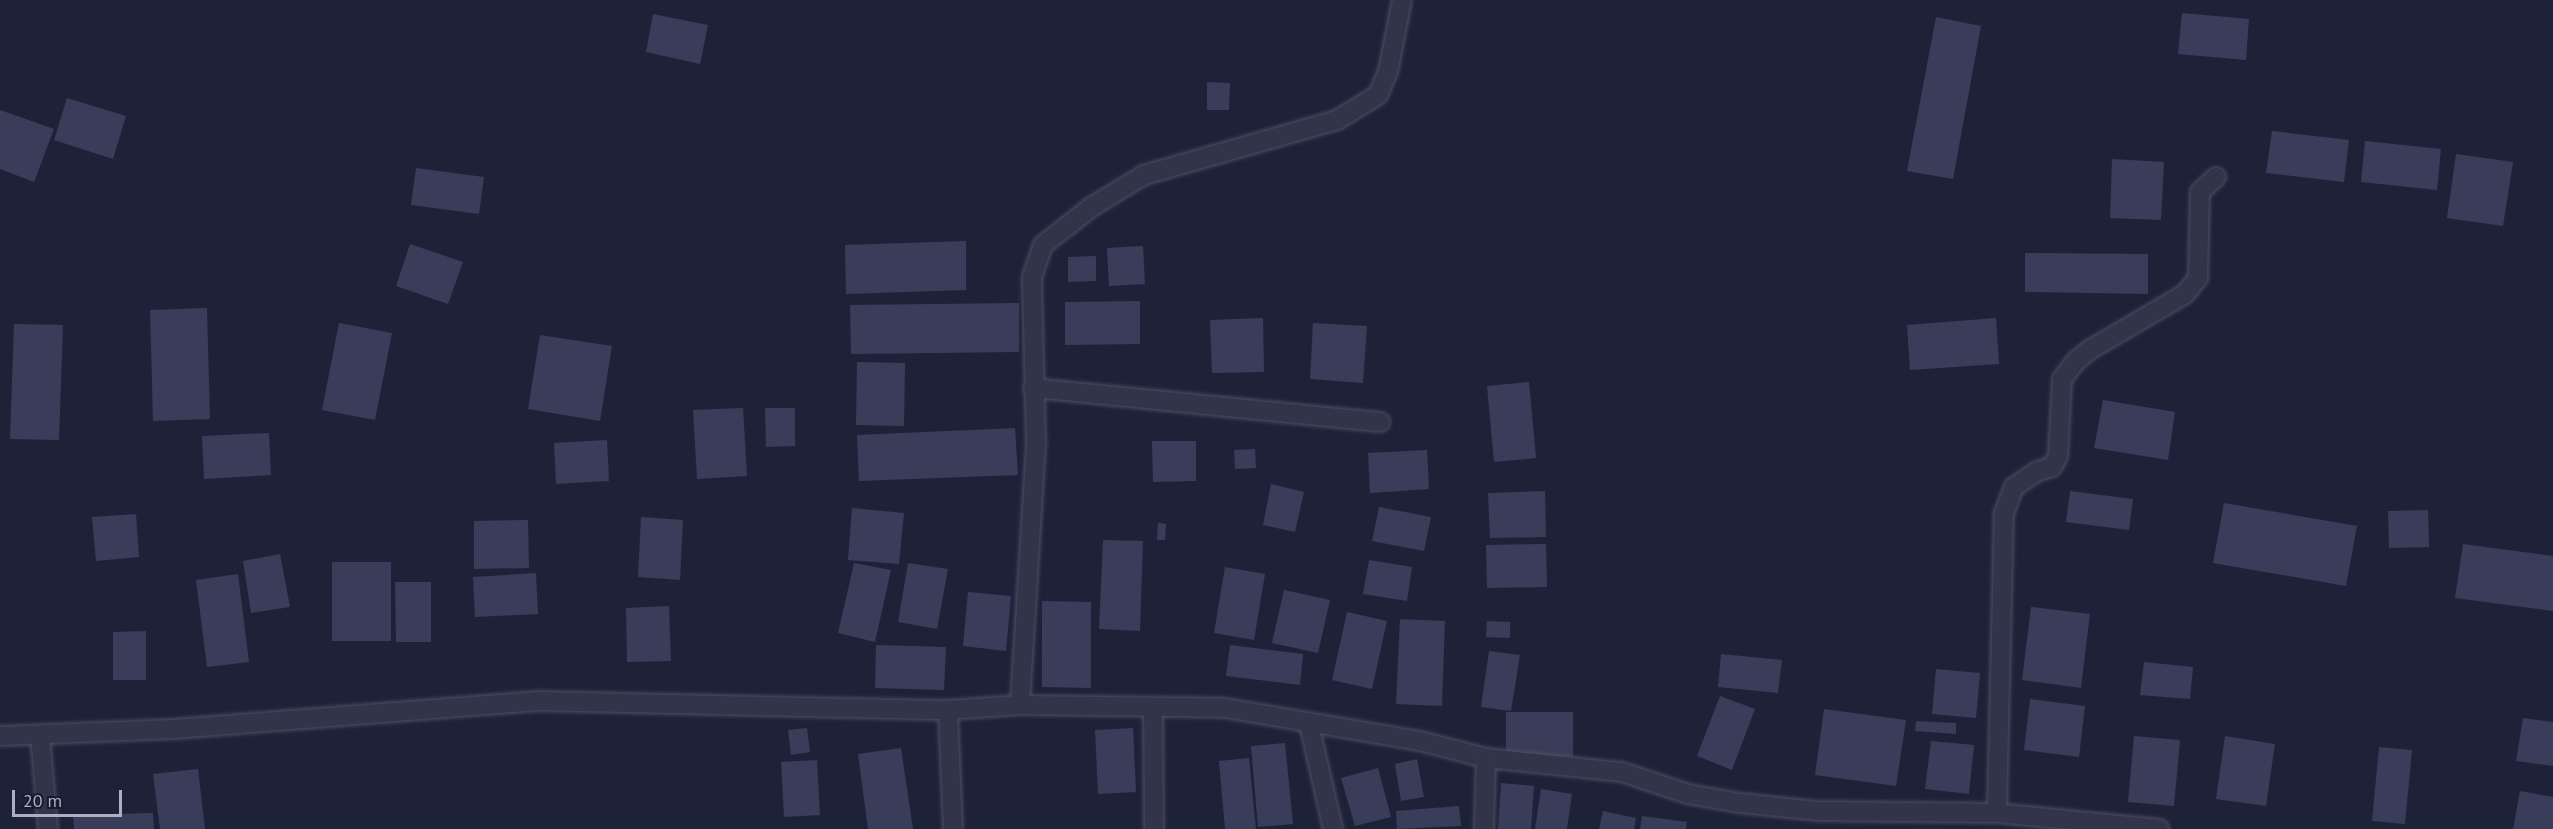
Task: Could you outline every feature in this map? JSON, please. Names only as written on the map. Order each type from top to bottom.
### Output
[{"type":"street","points":[[1020,705],[1036,445],[1032,277],[1043,244],[1093,206],[1144,175],[1337,120],[1378,95],[1393,52],[1402,0]]},
{"type":"street","points":[[1997,813],[2004,513],[2014,487],[2038,471],[2052,467],[2058,456],[2062,379],[2076,361],[2091,349],[2185,294],[2198,278],[2200,192],[2216,177]]},
{"type":"street","points":[[1033,388],[1380,422]]},
{"type":"street","points":[[0,736],[174,729],[538,701],[948,710],[1020,705],[1225,708],[1420,741],[1486,758],[1622,772],[1688,794],[1762,805],[1817,811],[1997,813],[2127,828],[2159,829]]},
{"type":"street","points":[[1153,708],[1154,829]]},
{"type":"street","points":[[948,710],[953,829]]},
{"type":"street","points":[[1309,724],[1333,829]]},
{"type":"street","points":[[40,735],[48,829]]},
{"type":"street","points":[[1484,829],[1486,758]]},
{"type":"building","points":[[2182,13],[2249,19],[2246,60],[2178,54]]},
{"type":"building","points":[[653,14],[708,25],[700,64],[646,52]]},
{"type":"building","points":[[1936,17],[1981,26],[1953,179],[1907,171]]},
{"type":"building","points":[[1207,82],[1230,83],[1229,110],[1207,110]]},
{"type":"building","points":[[67,98],[126,116],[113,159],[54,140]]},
{"type":"building","points":[[0,110],[54,129],[34,182],[0,169]]},
{"type":"building","points":[[2272,131],[2349,140],[2344,182],[2266,173]]},
{"type":"building","points":[[2365,141],[2441,149],[2437,190],[2361,182]]},
{"type":"building","points":[[2456,154],[2513,162],[2503,226],[2447,218]]},
{"type":"building","points":[[2112,159],[2164,162],[2161,220],[2110,218]]},
{"type":"building","points":[[416,168],[484,177],[479,214],[411,205]]},
{"type":"building","points":[[966,241],[966,290],[846,294],[845,245]]},
{"type":"building","points":[[410,244],[463,262],[448,304],[396,286]]},
{"type":"building","points":[[1143,246],[1145,284],[1109,286],[1107,248]]},
{"type":"building","points":[[2025,253],[2148,254],[2148,294],[2025,292]]},
{"type":"building","points":[[1096,256],[1096,281],[1068,282],[1068,257]]},
{"type":"building","points":[[1140,301],[1140,344],[1065,345],[1065,302]]},
{"type":"building","points":[[1019,303],[1019,352],[851,354],[850,305]]},
{"type":"building","points":[[207,308],[210,419],[153,421],[150,310]]},
{"type":"building","points":[[1263,318],[1264,372],[1212,373],[1210,320]]},
{"type":"building","points":[[1996,318],[1999,364],[1910,370],[1907,325]]},
{"type":"building","points":[[339,323],[392,333],[375,420],[322,410]]},
{"type":"building","points":[[1313,323],[1367,326],[1363,383],[1310,379]]},
{"type":"building","points":[[14,324],[63,325],[59,440],[10,439]]},
{"type":"building","points":[[540,335],[612,346],[600,421],[528,409]]},
{"type":"building","points":[[857,362],[905,363],[904,426],[856,425]]},
{"type":"building","points":[[1529,382],[1536,458],[1494,462],[1487,386]]},
{"type":"building","points":[[2103,400],[2175,412],[2168,460],[2094,448]]},
{"type":"building","points":[[743,408],[747,476],[697,479],[693,410]]},
{"type":"building","points":[[765,408],[795,408],[795,446],[766,447]]},
{"type":"building","points":[[1015,428],[1018,475],[859,481],[857,435]]},
{"type":"building","points":[[269,433],[271,475],[204,479],[202,436]]},
{"type":"building","points":[[607,440],[609,481],[556,484],[554,443]]},
{"type":"building","points":[[1152,441],[1196,441],[1196,481],[1153,482]]},
{"type":"building","points":[[1255,449],[1256,468],[1235,469],[1234,450]]},
{"type":"building","points":[[1427,450],[1429,489],[1370,493],[1368,453]]},
{"type":"building","points":[[1271,484],[1304,492],[1295,532],[1263,525]]},
{"type":"building","points":[[1545,491],[1546,537],[1490,538],[1488,493]]},
{"type":"building","points":[[2070,491],[2133,499],[2129,530],[2066,522]]},
{"type":"building","points":[[2224,503],[2357,526],[2346,586],[2213,563]]},
{"type":"building","points":[[1379,507],[1431,517],[1424,551],[1372,541]]},
{"type":"building","points":[[852,508],[904,513],[899,564],[848,560]]},
{"type":"building","points":[[2428,510],[2429,547],[2389,548],[2388,511]]},
{"type":"building","points":[[136,514],[139,557],[96,561],[92,517]]},
{"type":"building","points":[[641,517],[683,520],[680,580],[638,577]]},
{"type":"building","points":[[528,520],[529,568],[474,569],[474,521]]},
{"type":"building","points":[[1158,523],[1166,524],[1165,540],[1157,540]]},
{"type":"building","points":[[1103,540],[1143,541],[1140,631],[1099,629]]},
{"type":"building","points":[[1546,544],[1547,587],[1487,588],[1486,545]]},
{"type":"building","points":[[2463,544],[2553,556],[2553,611],[2455,598]]},
{"type":"building","points":[[280,554],[290,607],[251,613],[243,561]]},
{"type":"building","points":[[1369,560],[1412,567],[1407,601],[1363,594]]},
{"type":"building","points":[[332,562],[391,562],[391,641],[332,641]]},
{"type":"building","points":[[854,563],[891,570],[875,642],[838,633]]},
{"type":"building","points":[[908,563],[948,569],[937,629],[898,622]]},
{"type":"building","points":[[1225,567],[1265,574],[1254,640],[1214,633]]},
{"type":"building","points":[[536,573],[538,614],[475,617],[473,577]]},
{"type":"building","points":[[238,574],[249,662],[207,667],[196,580]]},
{"type":"building","points":[[395,582],[431,582],[431,642],[396,642]]},
{"type":"building","points":[[1284,590],[1330,600],[1318,653],[1272,643]]},
{"type":"building","points":[[968,592],[1011,596],[1006,651],[963,646]]},
{"type":"building","points":[[1042,601],[1091,602],[1091,688],[1042,687]]},
{"type":"building","points":[[669,606],[671,661],[627,662],[626,608]]},
{"type":"building","points":[[2031,607],[2090,614],[2081,688],[2022,680]]},
{"type":"building","points":[[1347,612],[1387,621],[1372,689],[1332,680]]},
{"type":"building","points":[[1400,619],[1445,621],[1442,706],[1396,704]]},
{"type":"building","points":[[1487,621],[1510,622],[1510,638],[1486,637]]},
{"type":"building","points":[[146,631],[146,680],[113,680],[113,632]]},
{"type":"building","points":[[876,645],[946,647],[944,690],[875,688]]},
{"type":"building","points":[[1230,645],[1303,654],[1300,685],[1226,676]]},
{"type":"building","points":[[1489,651],[1520,655],[1511,711],[1481,707]]},
{"type":"building","points":[[1721,654],[1782,660],[1778,693],[1718,687]]},
{"type":"building","points":[[2144,662],[2193,667],[2190,699],[2140,695]]},
{"type":"building","points":[[1936,669],[1980,673],[1976,718],[1932,714]]},
{"type":"building","points":[[1720,696],[1755,709],[1732,770],[1697,756]]},
{"type":"building","points":[[2030,699],[2085,706],[2079,757],[2024,750]]},
{"type":"building","points":[[1824,709],[1906,720],[1896,786],[1815,775]]},
{"type":"building","points":[[1506,712],[1573,712],[1573,757],[1506,757]]},
{"type":"building","points":[[2523,718],[2553,722],[2553,766],[2516,761]]},
{"type":"building","points":[[1916,721],[1956,723],[1956,734],[1915,731]]},
{"type":"building","points":[[807,728],[810,752],[791,755],[788,730]]},
{"type":"building","points":[[1133,728],[1136,792],[1098,794],[1095,730]]},
{"type":"building","points":[[2134,736],[2180,740],[2174,806],[2128,802]]},
{"type":"building","points":[[2225,736],[2275,744],[2266,806],[2216,799]]},
{"type":"building","points":[[1931,741],[1974,745],[1969,794],[1925,789]]},
{"type":"building","points":[[1285,743],[1293,824],[1258,827],[1251,746]]},
{"type":"building","points":[[2379,747],[2412,750],[2405,824],[2372,821]]},
{"type":"building","points":[[901,748],[913,829],[868,829],[858,754]]},
{"type":"building","points":[[1249,758],[1256,829],[1225,829],[1219,761]]},
{"type":"building","points":[[1417,759],[1424,797],[1401,801],[1395,764]]},
{"type":"building","points":[[817,760],[820,815],[784,817],[781,762]]},
{"type":"building","points":[[1378,768],[1391,817],[1355,826],[1341,778]]},
{"type":"building","points":[[198,769],[205,829],[160,829],[153,774]]},
{"type":"building","points":[[1501,783],[1534,786],[1531,829],[1498,829]]},
{"type":"building","points":[[1541,789],[1572,794],[1567,829],[1535,829]]},
{"type":"building","points":[[2520,791],[2553,797],[2553,829],[2513,829]]},
{"type":"building","points":[[1459,806],[1461,826],[1397,829],[1396,811]]},
{"type":"building","points":[[1603,811],[1636,818],[1634,829],[1599,829]]},
{"type":"building","points":[[153,813],[154,829],[74,829],[73,815]]},
{"type":"building","points":[[1642,816],[1687,822],[1686,829],[1640,829]]}]
